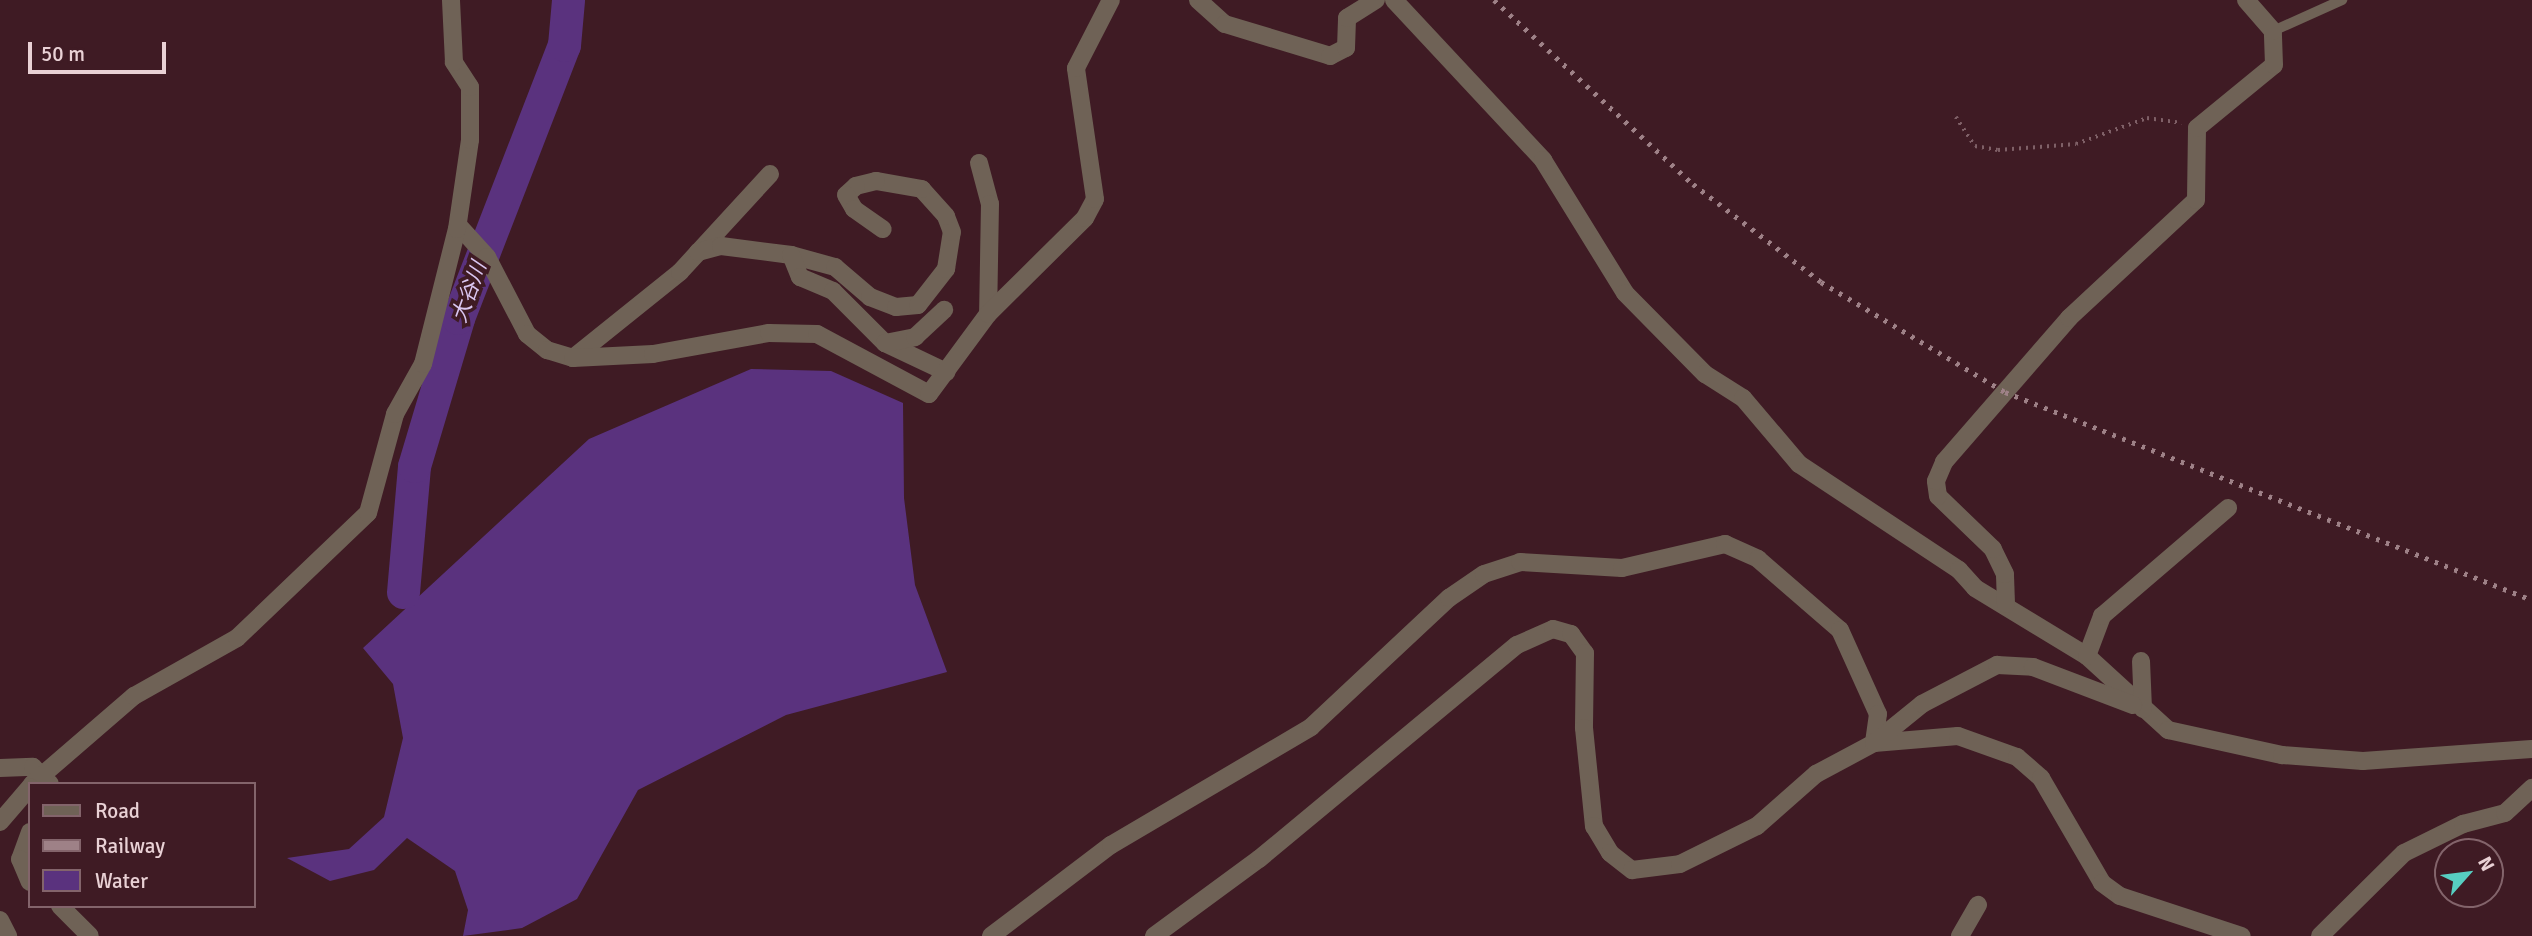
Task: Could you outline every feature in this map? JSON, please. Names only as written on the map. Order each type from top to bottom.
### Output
[{"type":"street","points":[[0,768],[39,781],[134,696],[237,638],[368,513],[387,437],[424,364],[458,225],[470,139],[470,87],[454,62],[451,0]]},
{"type":"street","points":[[458,225],[487,257],[527,334],[547,350],[573,358],[653,354],[769,333],[805,334],[929,394],[988,314],[1085,218],[1095,199],[1076,68],[1111,0]]},
{"type":"street","points":[[1198,0],[1225,24],[1331,56],[1346,48],[1347,19],[1376,0]]},
{"type":"street","points":[[1394,0],[1543,160],[1600,258],[1656,326],[1705,374],[1743,398],[1818,480],[2087,656],[2168,730],[2200,741],[2282,755],[2363,761],[2532,749]]},
{"type":"street","points":[[2006,604],[2005,574],[1993,549],[1938,496],[1936,481],[1965,435],[2069,318],[2196,200],[2197,128],[2274,65],[2273,31],[2246,0]]},
{"type":"street","points":[[979,163],[990,204],[988,314]]},
{"type":"street","points":[[573,358],[698,252],[770,174]]},
{"type":"street","points":[[698,252],[721,246],[791,255],[835,267],[870,297],[896,307],[918,305],[946,269],[953,232],[946,216],[922,189],[876,181],[856,186],[846,195],[854,209],[883,229]]},
{"type":"street","points":[[791,255],[800,277],[833,291],[886,343],[946,372]]},
{"type":"street","points":[[886,343],[915,337],[944,310]]},
{"type":"street","points":[[2087,656],[2102,617],[2228,508]]},
{"type":"street","points":[[991,936],[1111,845],[1311,727],[1449,598],[1483,574],[1520,562],[1622,568],[1725,544],[1758,559],[1840,630],[1878,714],[1874,743]]},
{"type":"street","points":[[1154,936],[1259,859],[1517,645],[1552,629],[1572,634],[1585,653],[1584,728],[1594,826],[1610,853],[1632,870],[1680,864],[1757,826],[1816,774],[1874,743],[1922,704],[1997,665],[2033,667],[2143,709]]},
{"type":"street","points":[[2141,661],[2143,709]]},
{"type":"street","points":[[1874,743],[1958,736],[2006,751],[2041,778],[2102,884],[2120,896],[2242,936]]},
{"type":"street","points":[[2320,936],[2404,853],[2463,824],[2505,813],[2532,788]]},
{"type":"street","points":[[0,822],[28,793]]},
{"type":"street","points":[[28,837],[20,859],[28,877]]},
{"type":"street","points":[[1961,936],[1978,905]]},
{"type":"street","points":[[62,908],[90,936]]},
{"type":"street","points":[[0,920],[8,936]]},
{"type":"lane","points":[[2273,31],[2342,0]]},
{"type":"path","points":[[1956,117],[1975,146],[1998,150],[2076,144],[2147,118],[2197,128]]},
{"type":"water","points":[[751,369],[831,371],[903,403],[904,498],[915,585],[947,672],[786,715],[638,790],[577,899],[522,928],[463,936],[468,910],[455,871],[407,838],[374,870],[330,881],[287,858],[349,849],[384,817],[403,738],[393,684],[363,648],[589,439]]},
{"type":"waterway","name":"大谷川","points":[[403,592],[414,466],[458,318],[564,45],[568,0]]},
{"type":"railway","points":[[1494,0],[1693,184],[1821,282],[2005,392],[2532,600]]}]
